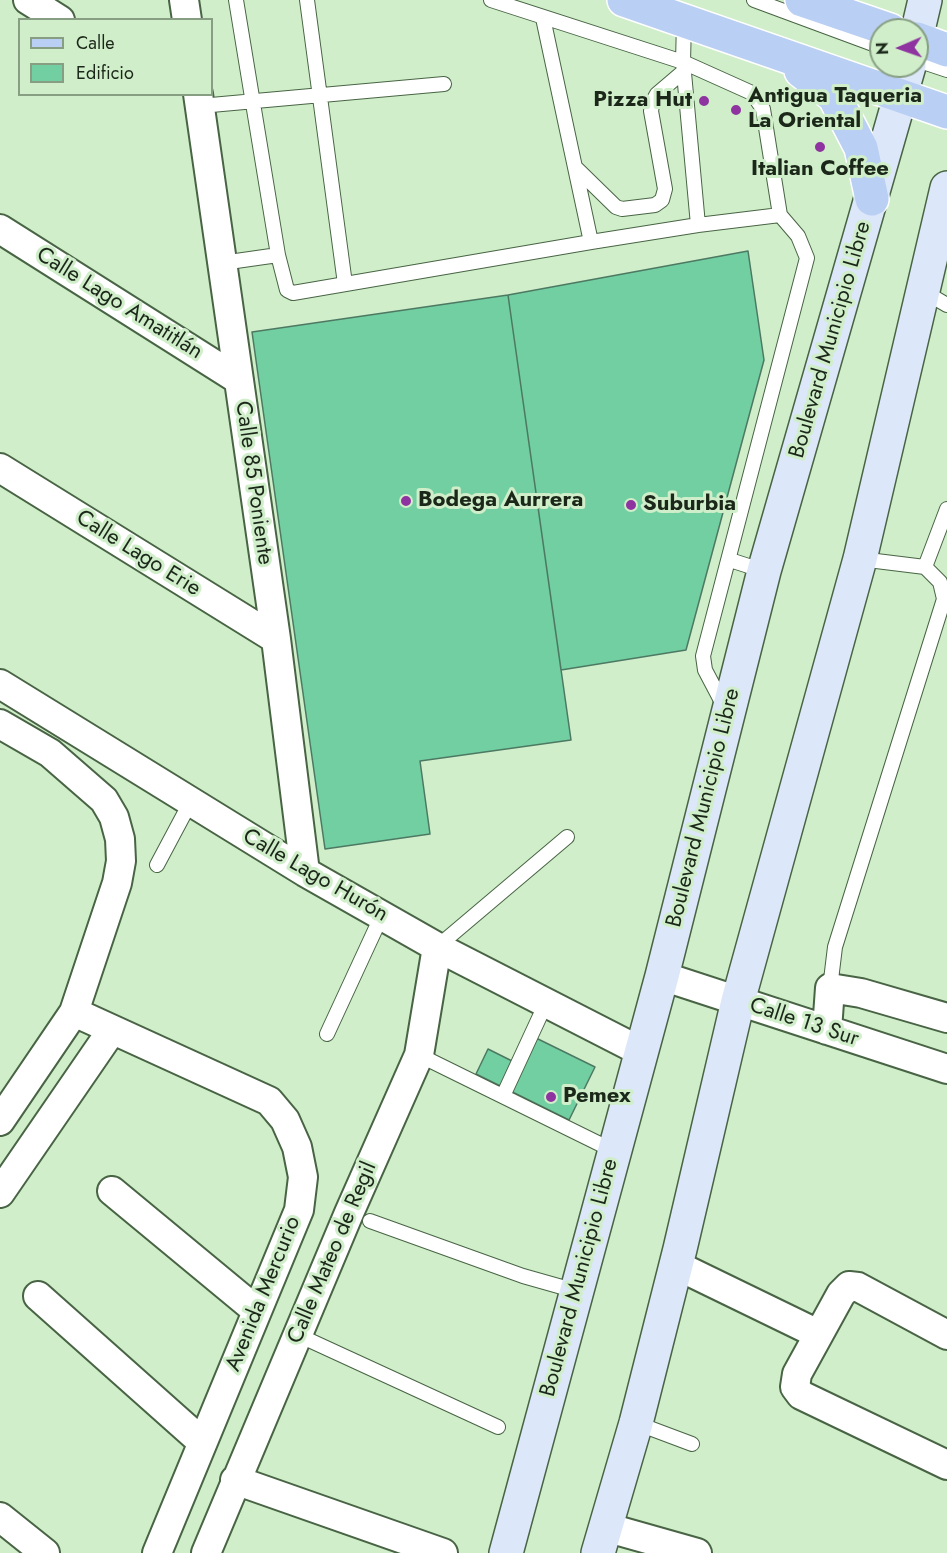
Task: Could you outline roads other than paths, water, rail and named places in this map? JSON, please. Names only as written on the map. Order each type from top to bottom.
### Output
[{"type":"main road","points":[[624,0],[756,44],[869,68]]},
{"type":"main road","points":[[802,0],[869,23]]},
{"type":"main road","points":[[921,18],[925,0]]},
{"type":"main road","points":[[929,43],[947,50]]},
{"type":"main road","points":[[756,44],[815,79],[834,96],[861,147],[872,199]]},
{"type":"main road","name":"Boulevard Municipio Libre","points":[[506,1553],[662,976],[764,571],[907,78]]},
{"type":"main road","points":[[910,78],[947,112]]},
{"type":"main road","points":[[602,1540],[636,1423],[676,1265],[738,1001],[935,298],[947,188]]},
{"type":"street","points":[[28,0],[57,18]]},
{"type":"street","points":[[184,0],[187,18]]},
{"type":"street","name":"Calle 85 Poniente","points":[[193,98],[222,263],[239,380],[276,639],[305,872]]},
{"type":"street","name":"Calle Lago Amatitlán","points":[[0,229],[239,380]]},
{"type":"street","name":"Calle Lago Erie","points":[[0,468],[276,639]]},
{"type":"street","name":"Calle Lago Hurón","points":[[0,684],[305,872],[437,947],[640,1051]]},
{"type":"street","points":[[0,724],[50,753],[104,800],[114,817],[120,839],[121,861],[117,883],[74,1012],[0,1121]]},
{"type":"street","name":"Calle Mateo de Regil","points":[[206,1553],[235,1480],[419,1055],[437,947]]},
{"type":"street","name":"Calle 13 Sur","points":[[662,976],[947,1069]]},
{"type":"street","points":[[827,1030],[830,988],[861,993],[947,1018]]},
{"type":"street","name":"Avenida Mercurio","points":[[74,1012],[269,1101],[285,1120],[297,1147],[303,1177],[299,1210],[157,1553]]},
{"type":"street","points":[[0,1193],[111,1030]]},
{"type":"street","points":[[112,1191],[257,1311]]},
{"type":"street","points":[[676,1265],[818,1334]]},
{"type":"street","points":[[947,1335],[858,1287],[849,1286],[841,1293],[796,1374],[795,1387],[801,1395],[947,1465]]},
{"type":"street","points":[[38,1296],[202,1442]]},
{"type":"street","points":[[235,1480],[443,1553]]},
{"type":"street","points":[[0,1517],[45,1553]]},
{"type":"street","points":[[602,1540],[697,1553]]},
{"type":"lane","points":[[236,0],[278,255],[289,292],[698,225],[780,215]]},
{"type":"lane","points":[[307,0],[345,284]]},
{"type":"lane","points":[[491,0],[752,93],[759,100],[763,109],[780,215],[798,236],[807,258],[730,560],[703,656],[705,670],[728,712]]},
{"type":"lane","points":[[658,0],[869,64]]},
{"type":"lane","points":[[754,0],[869,43]]},
{"type":"lane","points":[[543,18],[591,242]]},
{"type":"lane","points":[[684,21],[683,67],[698,225]]},
{"type":"lane","points":[[575,167],[616,207],[622,209],[655,205],[662,200],[664,189],[651,111],[657,94],[683,67]]},
{"type":"lane","points":[[929,73],[947,70]]},
{"type":"lane","points":[[912,78],[947,98]]},
{"type":"lane","points":[[193,98],[253,101],[444,84]]},
{"type":"lane","points":[[222,263],[278,255]]},
{"type":"lane","points":[[925,567],[947,509]]},
{"type":"lane","points":[[830,988],[836,947],[944,599],[940,582],[925,567],[860,559]]},
{"type":"lane","points":[[730,560],[764,571]]},
{"type":"lane","points":[[157,865],[190,803]]},
{"type":"lane","points":[[437,947],[567,837]]},
{"type":"lane","points":[[327,1034],[381,915]]},
{"type":"lane","points":[[503,1096],[546,1003]]},
{"type":"lane","points":[[419,1055],[614,1151]]},
{"type":"lane","points":[[370,1221],[523,1276],[576,1291]]},
{"type":"lane","points":[[298,1335],[498,1427]]},
{"type":"lane","points":[[636,1423],[692,1444]]},
{"type":"place","name":"Pizza Hut","points":[[704,101]]},
{"type":"place","name":"Antigua Taqueria La Oriental","points":[[736,110]]},
{"type":"place","name":"Italian Coffee","points":[[820,147]]},
{"type":"place","name":"Bodega Aurrera","points":[[406,501]]},
{"type":"place","name":"Suburbia","points":[[631,505]]},
{"type":"place","name":"Pemex","points":[[551,1097]]}]
